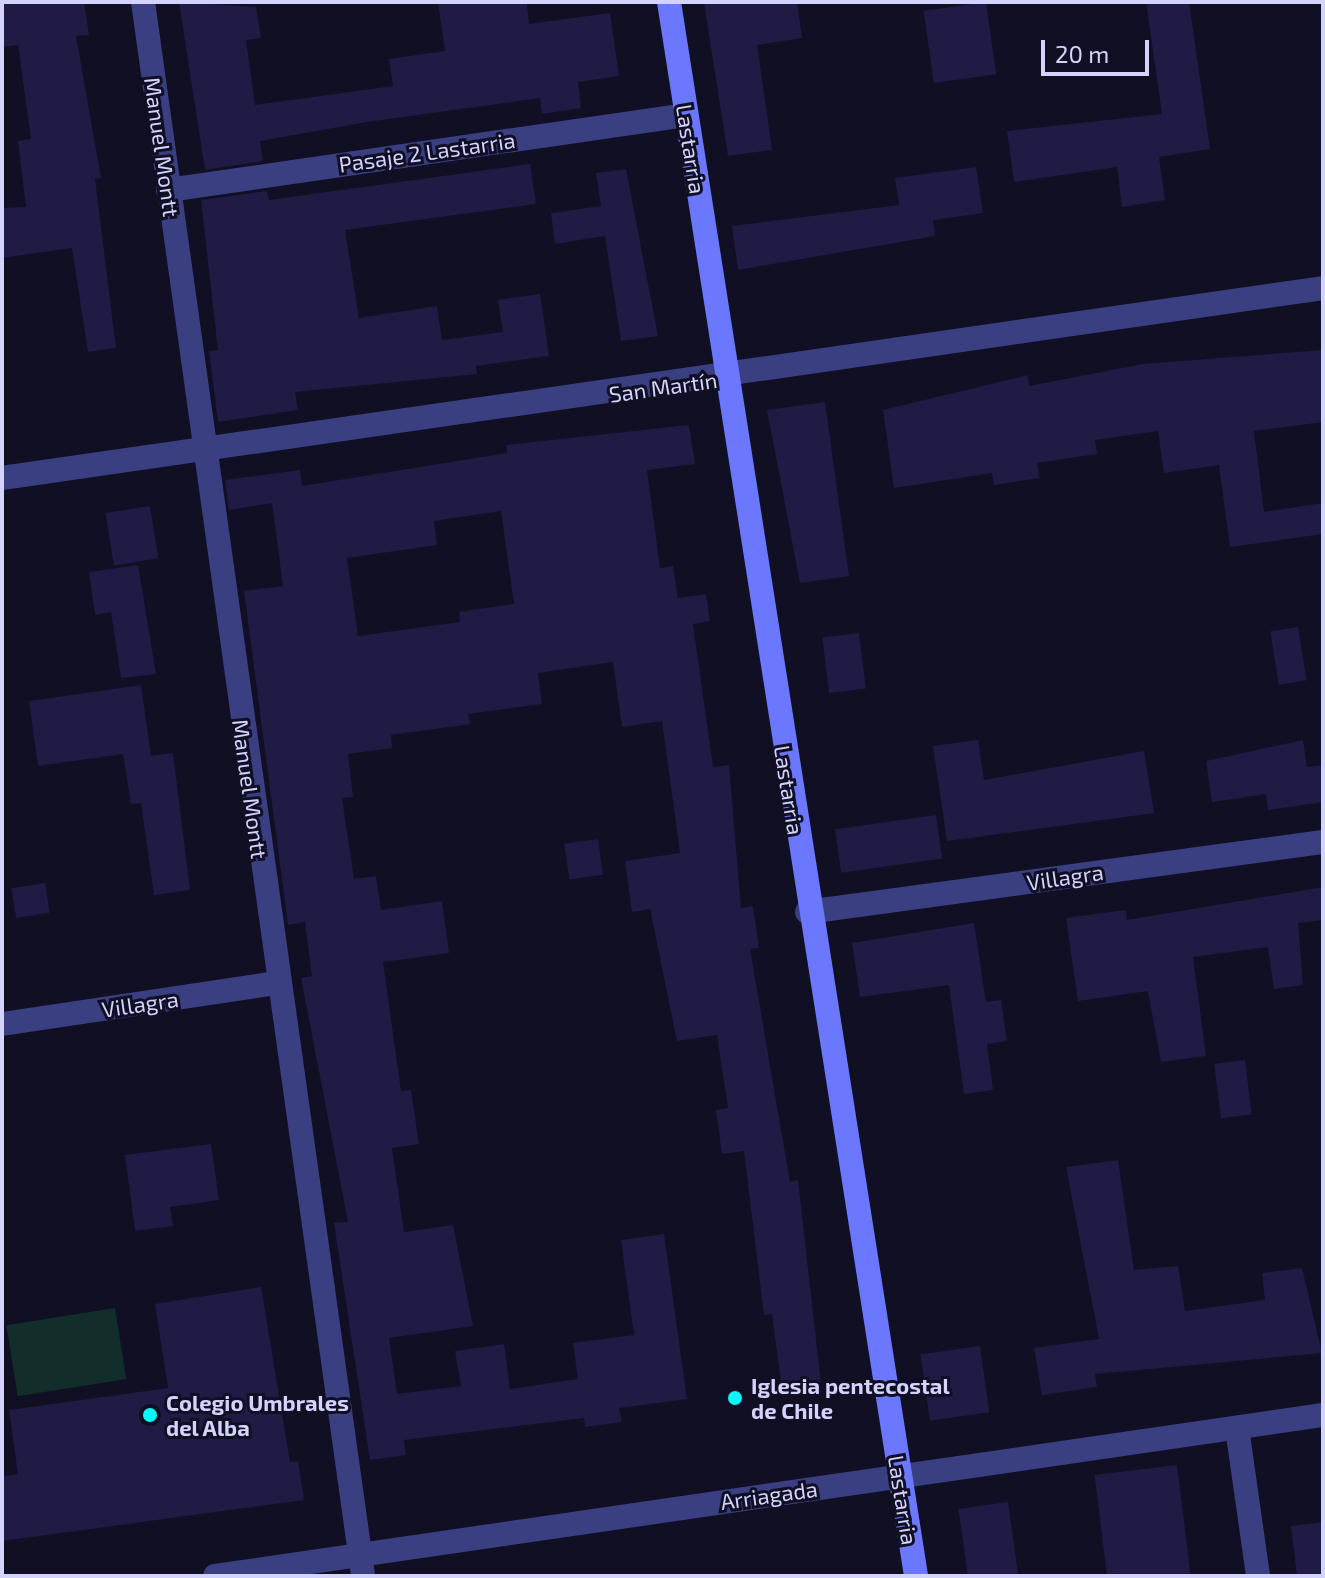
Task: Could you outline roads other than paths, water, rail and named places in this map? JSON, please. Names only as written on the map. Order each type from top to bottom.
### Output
[{"type":"main road","name":"Lastarria","points":[[669,2],[807,912],[916,1576]]},
{"type":"street","name":"Manuel Montt","points":[[143,2],[201,449],[361,1566]]},
{"type":"street","name":"Pasaje 2 Lastarria","points":[[168,190],[686,115]]},
{"type":"street","name":"San Martín","points":[[2,478],[726,379],[1323,288]]},
{"type":"street","name":"Villagra","points":[[807,912],[1323,842]]},
{"type":"street","name":"Villagra","points":[[2,1024],[277,983]]},
{"type":"street","name":"Arriagada","points":[[215,1576],[361,1566],[899,1476],[1323,1415]]},
{"type":"street","points":[[1237,1428],[1258,1576]]},
{"type":"place","name":"Iglesia pentecostal de Chile","points":[[735,1398]]},
{"type":"place","name":"Colegio Umbrales del Alba","points":[[150,1415]]}]
